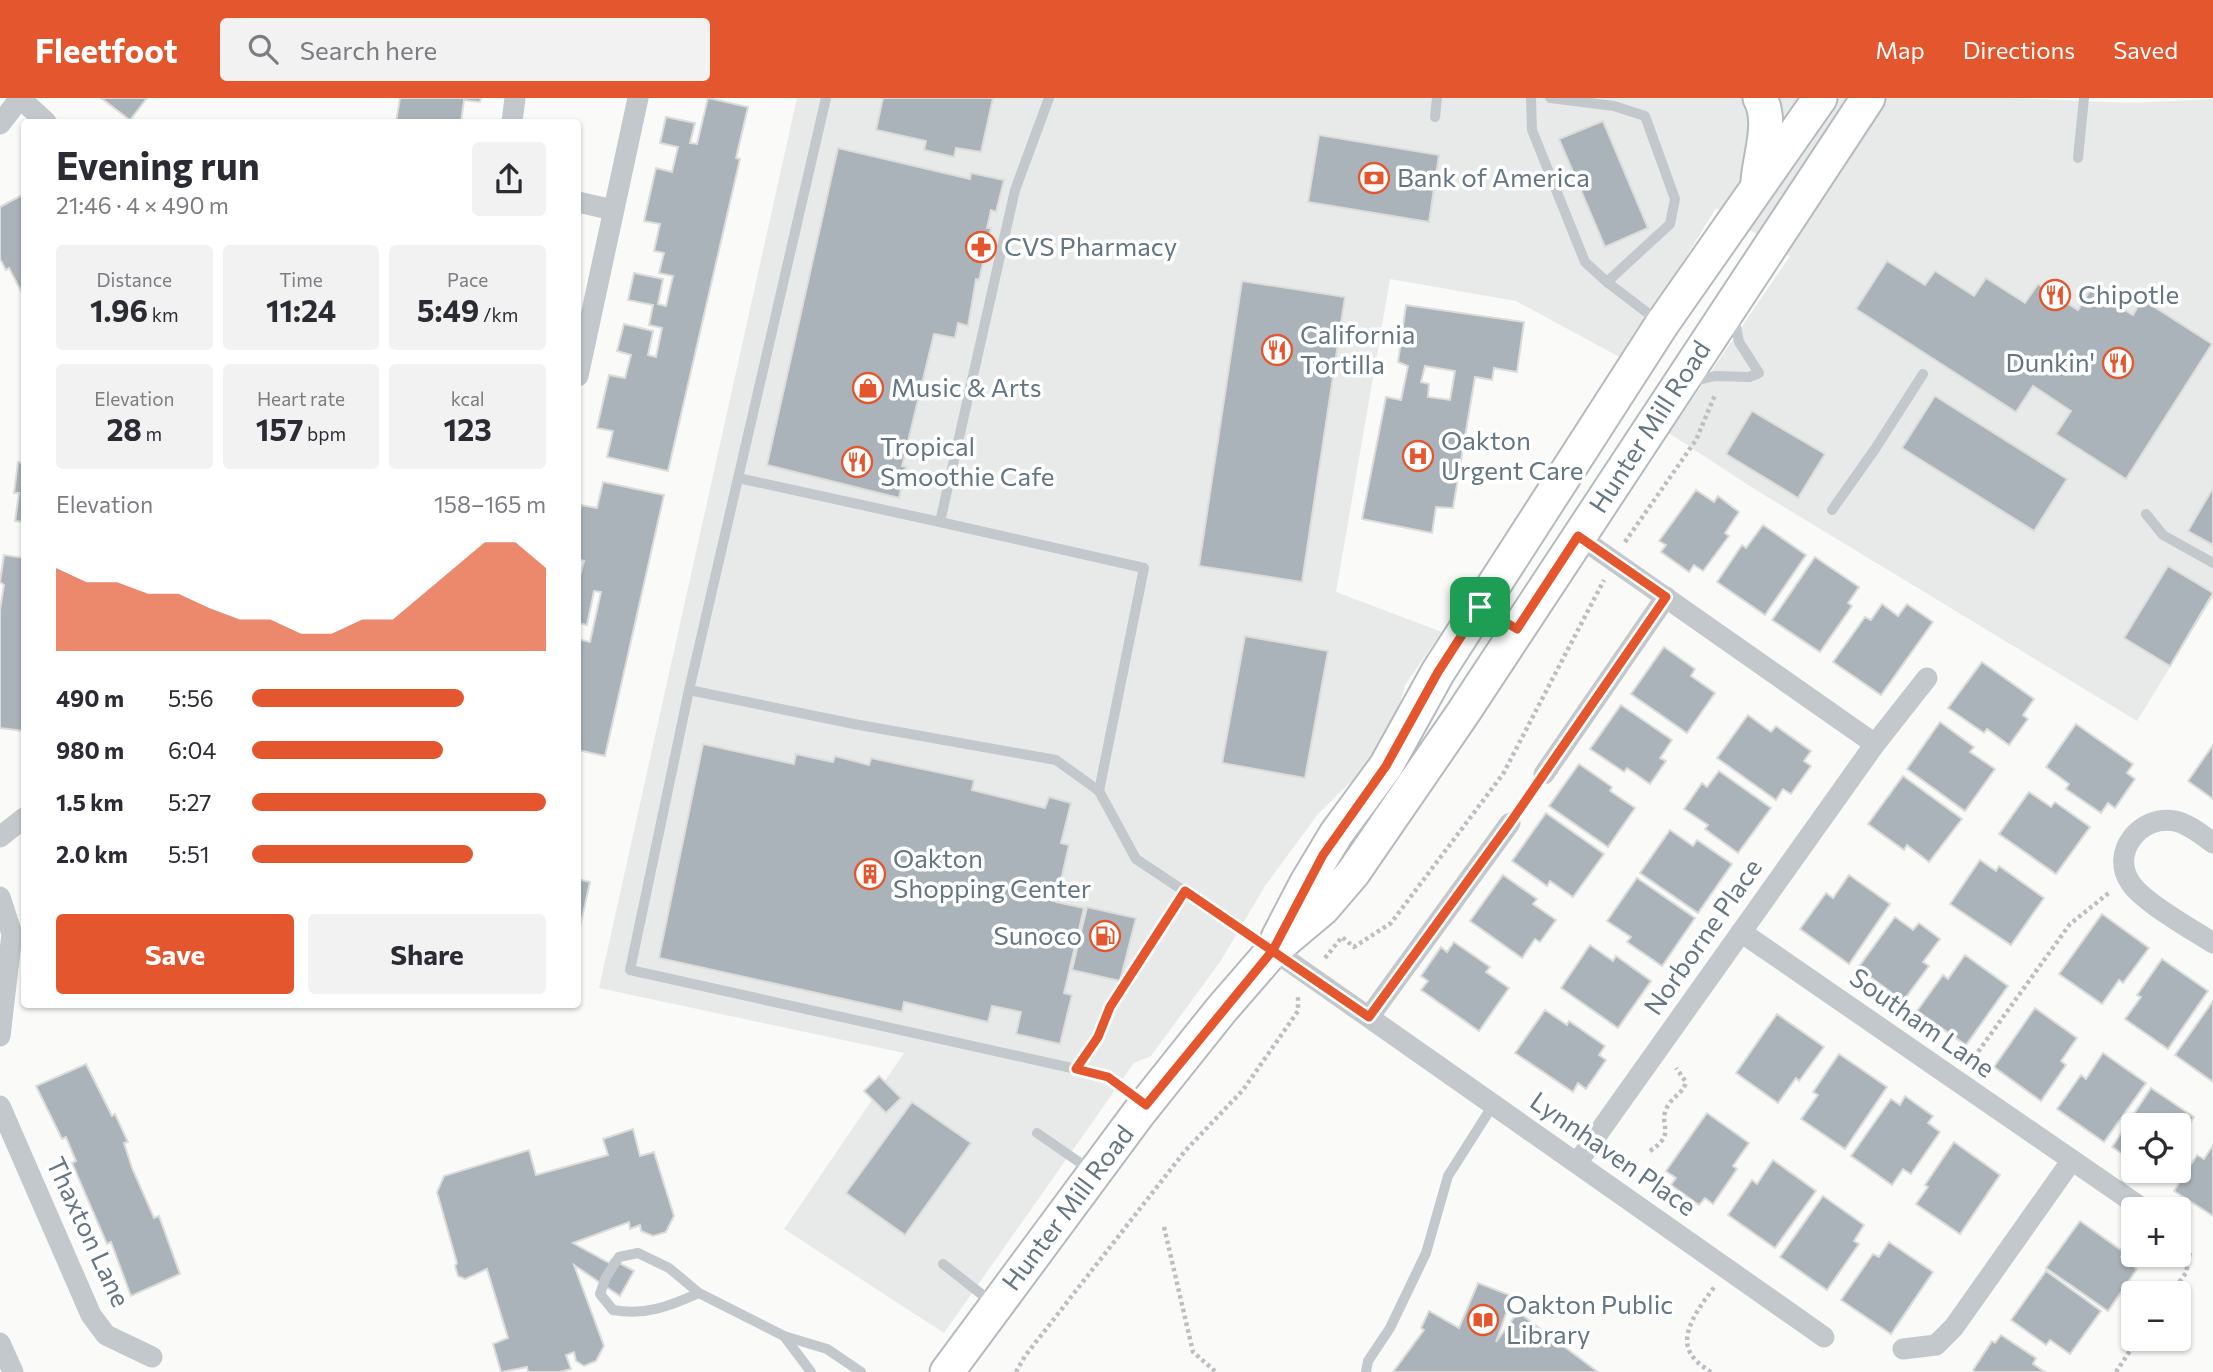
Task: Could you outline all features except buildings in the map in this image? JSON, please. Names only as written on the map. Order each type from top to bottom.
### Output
[{"type":"main road","points":[[1758,186],[1765,107],[1760,98]]},
{"type":"main road","name":"Hunter Mill Road","points":[[1273,950],[1323,855],[1386,766],[1438,672],[1662,324],[1820,98]]},
{"type":"main road","name":"Hunter Mill Road","points":[[947,1372],[1146,1105],[1273,950],[1322,908],[1353,873],[1868,98]]},
{"type":"street","points":[[0,124],[20,98],[43,119]]},
{"type":"street","points":[[512,119],[515,98]]},
{"type":"street","points":[[581,362],[638,98]]},
{"type":"street","points":[[581,203],[613,210]]},
{"type":"street","points":[[1578,536],[1875,744]]},
{"type":"street","points":[[1544,774],[1666,597]]},
{"type":"street","name":"Norborne Place","points":[[1577,1163],[1875,744],[1927,678]]},
{"type":"street","points":[[0,837],[21,820]]},
{"type":"street","points":[[2213,843],[2177,821],[2162,821],[2140,828],[2126,846],[2122,860],[2130,883],[2213,943]]},
{"type":"street","points":[[1369,1017],[1510,823]]},
{"type":"street","points":[[0,897],[12,934],[0,1036]]},
{"type":"street","name":"Southam Lane","points":[[1741,932],[2126,1197]]},
{"type":"street","name":"Lynnhaven Place","points":[[1273,950],[1824,1336]]},
{"type":"street","name":"Thaxton Lane","points":[[0,1105],[91,1315],[106,1335],[152,1357]]},
{"type":"street","points":[[1903,1349],[1936,1345],[1954,1327],[2072,1160]]},
{"type":"street","points":[[0,1343],[13,1372]]},
{"type":"lane","points":[[826,98],[689,690],[630,970],[1108,1077],[1146,1105]]},
{"type":"lane","points":[[940,522],[1015,190],[1048,98]]},
{"type":"lane","points":[[1435,117],[1437,98]]},
{"type":"lane","points":[[1531,98],[1532,130],[1585,262],[1662,324]]},
{"type":"lane","points":[[1549,98],[1614,106],[1645,116],[1675,199],[1670,224],[1607,282]]},
{"type":"lane","points":[[2078,158],[2084,98]]},
{"type":"lane","points":[[1674,388],[1715,376],[1749,377],[1759,373],[1739,342],[1732,302]]},
{"type":"lane","points":[[1832,510],[1923,374]]},
{"type":"lane","points":[[738,478],[1144,568],[1099,791]]},
{"type":"lane","points":[[2146,514],[2163,535],[2213,563]]},
{"type":"lane","points":[[1480,607],[1517,629]]},
{"type":"lane","points":[[689,690],[854,724],[1056,760],[1099,791],[1136,859],[1273,950]]},
{"type":"lane","points":[[1076,1069],[1098,1037],[1110,1007],[1185,891]]},
{"type":"lane","points":[[1367,1372],[1368,1362],[1393,1323],[1426,1252],[1448,1176],[1493,1105]]},
{"type":"lane","points":[[1037,1133],[1095,1173]]},
{"type":"lane","points":[[699,1293],[668,1306],[635,1314],[613,1310],[600,1294],[606,1277],[619,1257],[638,1253],[669,1268],[699,1293],[784,1336],[827,1349],[861,1372]]},
{"type":"lane","points":[[943,1264],[996,1306]]},
{"type":"lane","points":[[784,1336],[811,1372]]},
{"type":"path","points":[[1625,543],[1696,440],[1718,388]]},
{"type":"path","points":[[1342,937],[1354,947],[1391,923],[1503,774],[1602,583]]},
{"type":"path","points":[[1967,1066],[2070,924],[2110,892]]},
{"type":"path","points":[[1016,1372],[1025,1356],[1185,1151],[1243,1090],[1298,1011],[1298,988]]},
{"type":"path","points":[[1650,1151],[1663,1142],[1667,1132],[1665,1118],[1668,1106],[1684,1091],[1686,1082],[1676,1068]]},
{"type":"path","points":[[1164,1227],[1193,1352],[1216,1372]]},
{"type":"path","points":[[1711,1372],[1692,1356],[1687,1339],[1696,1312],[1716,1286]]},
{"type":"path","points":[[2116,1372],[2130,1351]]},
{"type":"shaded area","points":[[797,98],[2012,98],[2132,103],[2213,99],[2213,597],[2137,721],[1751,487],[1669,433],[1790,256],[1716,208],[1623,359],[1516,301],[1390,279],[1336,592],[1442,632],[1405,685],[1391,735],[1368,765],[1318,814],[1265,886],[1220,962],[1151,1056],[1134,1063],[944,1333],[784,1229],[904,1053],[599,988]]},
{"type":"place","name":"Bank of America","points":[[1374,178]]},
{"type":"place","name":"CVS Pharmacy","points":[[981,247]]},
{"type":"place","name":"Chipotle","points":[[2055,295]]},
{"type":"place","name":"California Tortilla","points":[[1277,350]]},
{"type":"place","name":"Dunkin'","points":[[2118,363]]},
{"type":"place","name":"Music & Arts","points":[[868,388]]},
{"type":"place","name":"Oakton Urgent Care","points":[[1418,456]]},
{"type":"place","name":"Tropical Smoothie Cafe","points":[[857,462]]},
{"type":"place","name":"Oakton Shopping Center","points":[[870,874]]},
{"type":"place","name":"Sunoco","points":[[1105,936]]},
{"type":"place","name":"Oakton Public Library","points":[[1483,1320]]},
{"type":"route","points":[[1480,607],[1438,672],[1386,766],[1323,855],[1273,950],[1221,1010],[1146,1105],[1108,1077],[1076,1069],[1098,1037],[1110,1007],[1185,891],[1273,950],[1369,1017],[1510,823],[1666,597],[1578,536],[1517,629],[1480,607]]}]
